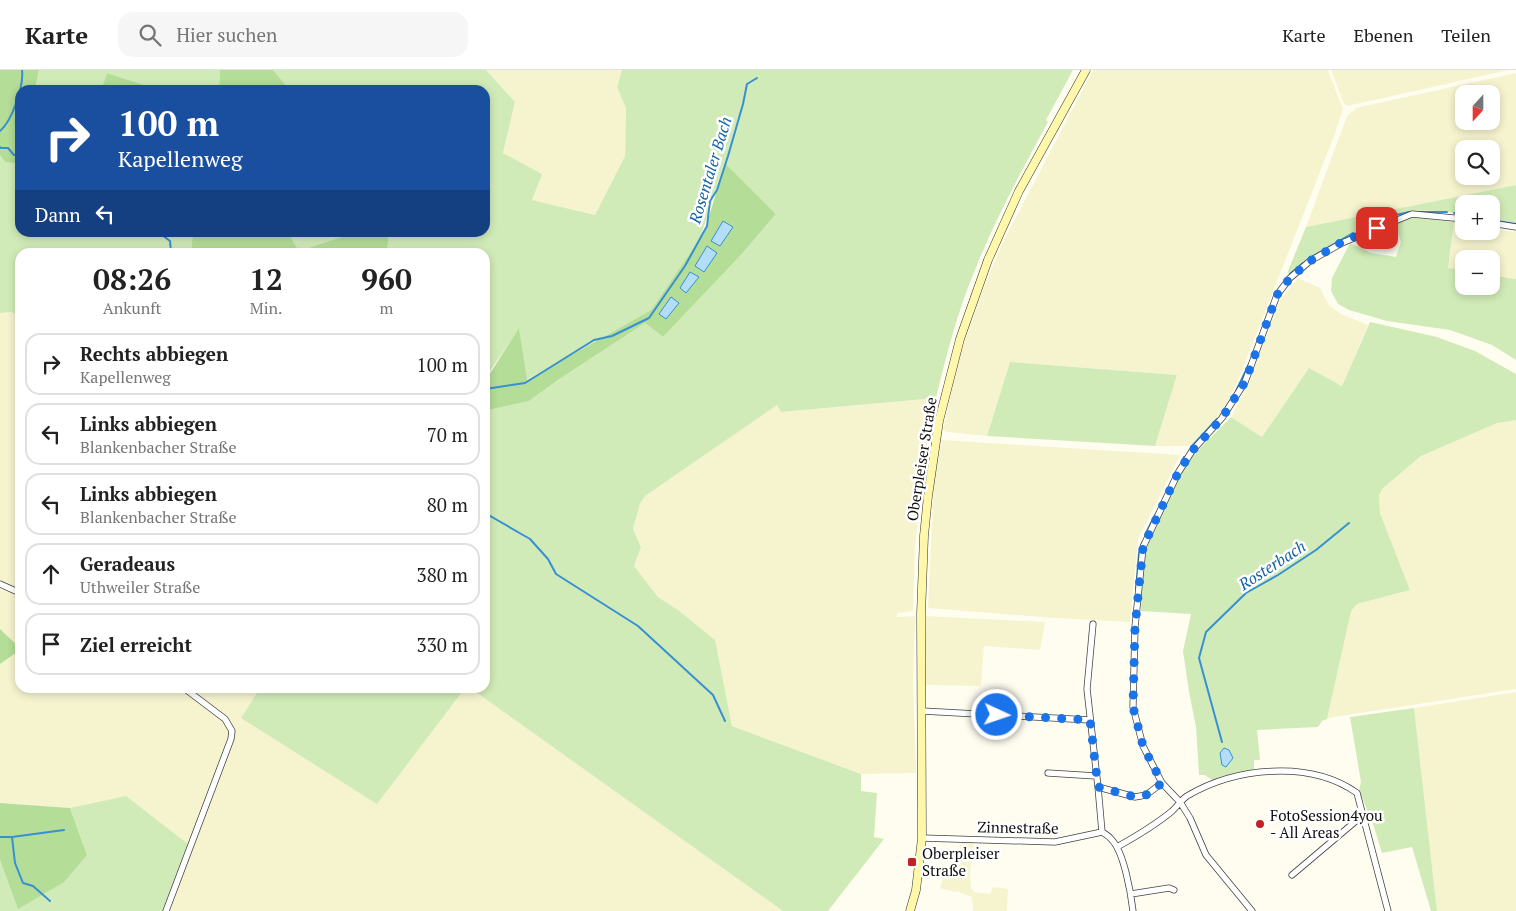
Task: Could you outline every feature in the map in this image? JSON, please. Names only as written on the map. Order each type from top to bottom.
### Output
[{"type":"main road","name":"Oberpleiser Straße","points":[[910,911],[916,890],[922,838],[921,614],[924,536],[937,434],[960,339],[988,260],[1019,191],[1086,70]]},
{"type":"street","points":[[1252,911],[1206,855],[1190,818],[1180,802],[1162,783],[1143,746],[1133,707],[1135,627],[1143,547],[1178,473],[1192,451],[1222,418],[1245,382],[1277,295],[1290,278],[1310,261],[1342,242],[1412,214],[1455,217]]},
{"type":"street","points":[[1500,224],[1516,227]]},
{"type":"street","points":[[0,584],[15,591]]},
{"type":"street","points":[[1092,624],[1086,689],[1102,832],[1111,838],[1117,847],[1131,894],[1133,911]]},
{"type":"street","points":[[166,911],[231,739],[232,731],[225,720],[190,693]]},
{"type":"street","points":[[922,711],[1090,720]]},
{"type":"street","points":[[1117,847],[1172,811],[1186,796],[1210,785],[1236,776],[1267,771],[1299,771],[1345,784],[1357,793],[1388,911]]},
{"type":"street","points":[[1048,773],[1096,776]]},
{"type":"street","points":[[1098,787],[1135,797],[1146,795],[1162,783]]},
{"type":"street","points":[[1292,876],[1363,815]]},
{"type":"street","name":"Zinnestraße","points":[[922,838],[1055,842],[1102,832]]},
{"type":"street","points":[[1131,894],[1168,888],[1174,890]]},
{"type":"shaded area","points":[[486,70],[622,70],[617,87],[626,107],[625,156],[595,215],[532,200],[503,153],[515,102]]},
{"type":"shaded area","points":[[1093,70],[1328,70],[1343,109],[1237,383],[1221,414],[1189,446],[1155,446],[1177,375],[1010,362],[987,436],[947,432],[943,430],[959,357],[984,287],[1003,242]]},
{"type":"shaded area","points":[[1331,70],[1509,70],[1347,106],[1343,102]]},
{"type":"shaded area","points":[[1516,73],[1516,185],[1466,195],[1455,195],[1455,197],[1306,227],[1347,116],[1356,108],[1455,86],[1455,130],[1500,130],[1500,85],[1461,85]]},
{"type":"shaded area","points":[[1454,222],[1455,240],[1500,240],[1500,229],[1516,232],[1516,279],[1500,276],[1500,250],[1455,250],[1455,269],[1448,268]]},
{"type":"shaded area","points":[[1298,278],[1320,288],[1329,305],[1341,314],[1368,325],[1342,386],[1309,368],[1262,437],[1231,417],[1249,382],[1280,300]]},
{"type":"shaded area","points":[[11,312],[15,314],[15,643],[0,629],[0,313]]},
{"type":"shaded area","points":[[936,398],[924,462],[915,548],[913,611],[898,613],[896,617],[915,616],[913,682],[916,773],[861,774],[732,726],[714,640],[678,610],[658,597],[634,566],[641,547],[633,529],[640,504],[645,496],[777,404],[781,412]]},
{"type":"shaded area","points":[[1516,420],[1516,689],[1327,719],[1350,611],[1357,604],[1410,590],[1380,513],[1379,495],[1383,488],[1421,456],[1497,422]]},
{"type":"shaded area","points":[[942,440],[1180,455],[1138,539],[1130,622],[928,608],[934,480]]},
{"type":"shaded area","points":[[926,616],[1045,622],[1040,650],[984,646],[981,686],[926,685]]},
{"type":"shaded area","points":[[15,654],[15,693],[257,693],[241,718],[432,693],[477,693],[783,911],[170,911],[192,848],[126,797],[70,808],[0,803],[0,664]]},
{"type":"shaded area","points":[[1516,692],[1516,911],[1437,911],[1414,708]]},
{"type":"shaded area","points":[[961,842],[974,842],[970,874],[971,887],[974,892],[990,894],[993,887],[1008,889],[1007,911],[973,911],[972,897],[940,888],[945,870],[952,873]]},
{"type":"green space","points":[[0,70],[39,70],[36,85],[15,85],[15,163],[5,162],[0,155]]},
{"type":"green space","points":[[39,70],[220,70],[219,85],[144,85],[107,73],[103,85],[36,85]]},
{"type":"green space","points":[[220,70],[273,70],[286,85],[219,85]]},
{"type":"green space","points":[[273,70],[486,70],[515,102],[503,153],[542,174],[532,200],[595,215],[625,156],[626,108],[617,87],[622,70],[1073,70],[1046,120],[1048,122],[1009,195],[983,251],[958,317],[936,398],[781,412],[777,405],[645,496],[640,504],[633,529],[641,547],[634,566],[658,597],[678,610],[715,640],[732,726],[861,774],[861,791],[877,793],[874,837],[884,839],[828,911],[783,911],[477,693],[490,693],[490,410],[529,401],[645,323],[663,337],[740,256],[776,214],[725,163],[699,241],[651,310],[526,380],[519,329],[490,371],[490,248],[387,248],[389,237],[490,237],[490,85],[286,85]]},
{"type":"green space","points":[[107,73],[144,85],[103,85]]},
{"type":"green space","points":[[0,155],[5,162],[15,163],[15,237],[193,237],[191,248],[15,248],[15,314],[11,312],[0,313]]},
{"type":"green space","points":[[725,163],[776,214],[740,256],[663,337],[645,323],[529,401],[490,410],[490,373],[519,328],[527,380],[651,310],[704,233]]},
{"type":"green space","points":[[1516,185],[1516,223],[1500,220],[1500,195],[1466,195]]},
{"type":"green space","points":[[1455,197],[1455,213],[1413,211],[1378,221],[1345,238],[1289,275],[1288,271],[1306,227]]},
{"type":"green space","points":[[1413,217],[1454,222],[1448,268],[1455,269],[1455,295],[1500,295],[1500,276],[1516,279],[1516,360],[1492,345],[1450,330],[1387,321],[1349,310],[1338,304],[1331,291],[1332,278],[1350,243],[1371,253],[1396,257],[1401,242],[1395,224]]},
{"type":"green space","points":[[193,237],[290,237],[297,248],[191,248]]},
{"type":"green space","points":[[290,237],[342,237],[308,248],[297,248]]},
{"type":"green space","points":[[342,237],[389,237],[387,248],[308,248]]},
{"type":"green space","points":[[1370,322],[1437,337],[1475,351],[1516,374],[1516,420],[1497,423],[1421,456],[1383,488],[1379,495],[1380,513],[1410,590],[1357,604],[1351,611],[1327,719],[1322,721],[1318,727],[1257,730],[1260,760],[1254,760],[1254,769],[1212,780],[1205,775],[1199,775],[1196,727],[1183,651],[1191,614],[1141,611],[1142,569],[1147,545],[1181,471],[1197,451],[1231,417],[1262,437],[1309,368],[1342,386]]},
{"type":"green space","points":[[1010,362],[1177,375],[1155,446],[987,436]]},
{"type":"green space","points":[[0,629],[15,643],[15,654],[0,664]]},
{"type":"green space","points":[[257,693],[461,693],[377,804],[241,718]]},
{"type":"green space","points":[[1414,708],[1437,911],[1431,911],[1412,847],[1382,853],[1359,790],[1361,782],[1350,717]]},
{"type":"green space","points":[[126,796],[188,844],[163,911],[0,911],[0,860],[18,908],[87,855],[70,808]]},
{"type":"green space","points":[[0,803],[70,808],[87,855],[64,882],[18,909],[0,860]]},
{"type":"water","points":[[723,221],[733,227],[720,246],[711,241]]},
{"type":"water","points":[[707,246],[717,253],[704,272],[695,266]]},
{"type":"water","points":[[690,272],[699,277],[686,293],[680,288]]},
{"type":"water","points":[[671,297],[679,303],[666,319],[659,314]]},
{"type":"water","points":[[1224,748],[1229,750],[1233,758],[1226,767],[1222,765],[1220,753]]},
{"type":"waterway","points":[[21,85],[22,70]]},
{"type":"waterway","name":"Rosentaler Bach","points":[[490,388],[525,383],[594,340],[612,336],[649,318],[685,266],[707,226],[710,201],[717,190],[728,156],[747,84],[757,78]]},
{"type":"waterway","points":[[0,131],[9,119],[15,106]]},
{"type":"waterway","name":"Rosentaler Bach","points":[[0,147],[8,148],[15,155]]},
{"type":"waterway","points":[[1392,216],[1409,212]]},
{"type":"waterway","points":[[1414,212],[1447,212]]},
{"type":"waterway","points":[[1357,231],[1388,218]]},
{"type":"waterway","points":[[1500,221],[1516,224]]},
{"type":"waterway","points":[[1313,256],[1353,233]]},
{"type":"waterway","name":"Rosentaler Bach","points":[[165,237],[170,241],[171,248]]},
{"type":"waterway","points":[[1290,274],[1303,263]]},
{"type":"waterway","points":[[1236,391],[1249,364]]},
{"type":"waterway","points":[[1191,447],[1217,419]]},
{"type":"waterway","points":[[1181,464],[1184,457]]},
{"type":"waterway","points":[[1145,535],[1155,515]]},
{"type":"waterway","points":[[490,516],[530,539],[548,559],[556,574],[638,626],[713,695],[725,721]]},
{"type":"waterway","name":"Rosterbach","points":[[1222,742],[1199,658],[1206,632],[1246,593],[1316,550],[1349,523]]},
{"type":"waterway","points":[[1136,589],[1139,553],[1142,543]]},
{"type":"waterway","points":[[0,837],[64,830]]},
{"type":"waterway","points":[[12,837],[15,863],[23,883],[33,886],[50,901]]},
{"type":"place","name":"FotoSession4you - All Areas","points":[[1260,824]]},
{"type":"place","name":"Oberpleiser Straße","points":[[912,862]]},
{"type":"route","points":[[997,715],[1090,720],[1098,787],[1135,797],[1146,795],[1162,783],[1143,746],[1133,707],[1135,627],[1143,547],[1178,473],[1192,451],[1222,418],[1245,382],[1277,295],[1290,278],[1310,261],[1342,242],[1377,228]]}]
